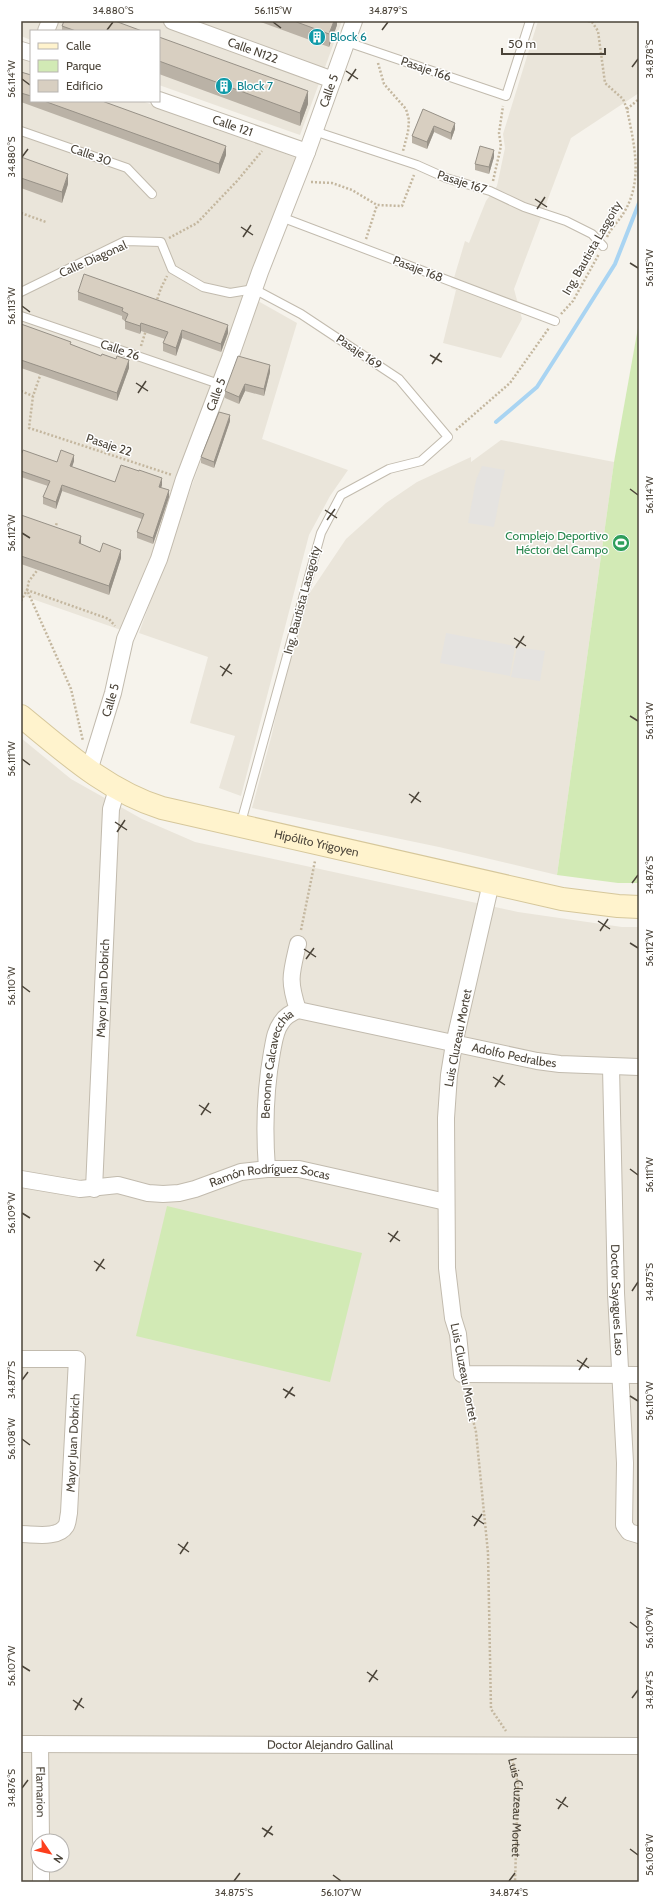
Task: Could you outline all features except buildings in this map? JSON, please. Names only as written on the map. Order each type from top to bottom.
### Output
[{"type":"street","name":"Calle N122","points":[[172,21],[333,80]]},
{"type":"street","name":"Calle 5","points":[[92,763],[113,693],[124,639],[159,559],[184,479],[254,289],[297,179],[354,21]]},
{"type":"street","name":"Calle 121","points":[[160,100],[270,141],[307,152]]},
{"type":"street","name":"Hipólito Yrigoyen","points":[[21,716],[92,763],[117,789],[135,799],[162,808],[240,827],[592,904],[639,907]]},
{"type":"street","name":"Mayor Juan Dobrich","points":[[94,1189],[112,809],[117,789]]},
{"type":"street","name":"Luis Cluzeau Mortet","points":[[462,1374],[458,1334],[452,1312],[447,1268],[446,1118],[449,1075],[454,1044],[491,883]]},
{"type":"street","name":"Benonne Calcavecchia","points":[[267,1169],[265,1121],[270,1065],[274,1040],[281,1022],[298,1010],[291,990],[291,974],[298,944]]},
{"type":"street","name":"Adolfo Pedralbes","points":[[298,1010],[537,1061],[639,1067]]},
{"type":"street","name":"Doctor Sayagues Laso","points":[[611,1066],[616,1293],[624,1463],[624,1525],[634,1533]]},
{"type":"street","name":"Ramón Rodríguez Socas","points":[[21,1179],[80,1190],[118,1185],[148,1193],[179,1193],[242,1172],[267,1169],[299,1169],[446,1202]]},
{"type":"street","name":"Mayor Juan Dobrich","points":[[21,1359],[77,1360],[69,1513],[66,1526],[60,1532],[49,1534],[21,1534]]},
{"type":"street","points":[[462,1374],[639,1375]]},
{"type":"street","name":"Doctor Alejandro Gallinal","points":[[21,1744],[639,1746]]},
{"type":"street","name":"Flamarion","points":[[40,1744],[41,1833]]},
{"type":"lane","points":[[506,96],[530,21]]},
{"type":"lane","name":"Pasaje 166","points":[[347,42],[506,96]]},
{"type":"lane","name":"Calle 30","points":[[21,131],[127,168],[152,194]]},
{"type":"lane","name":"Pasaje 167","points":[[314,131],[417,165],[446,178],[490,191],[524,207],[566,221],[592,234],[603,246]]},
{"type":"lane","name":"Pasaje 168","points":[[281,218],[555,321]]},
{"type":"lane","name":"Calle Diagonal","points":[[21,292],[125,242],[162,242]]},
{"type":"lane","points":[[162,242],[172,269],[203,286],[230,293],[254,289]]},
{"type":"lane","name":"Pasaje 169","points":[[254,289],[301,314],[398,379],[448,437]]},
{"type":"lane","name":"Calle 26","points":[[21,316],[219,384]]},
{"type":"lane","name":"Ing. Bautista Lasagoity","points":[[240,827],[321,533],[341,495],[388,469],[421,461],[448,437]]},
{"type":"path","points":[[588,21],[592,22],[598,31],[605,83],[623,99],[627,109],[639,100]]},
{"type":"path","points":[[376,52],[384,84],[406,109],[409,120],[408,132],[401,160]]},
{"type":"path","points":[[490,191],[501,146],[499,133],[506,96]]},
{"type":"path","name":"Ing. Bautista Lasgoity","points":[[448,437],[478,413],[510,383],[555,321],[573,301],[611,230],[624,214],[636,182],[634,145],[627,109]]},
{"type":"path","points":[[162,242],[197,223],[237,181],[270,141]]},
{"type":"path","points":[[297,179],[315,183],[332,183],[338,185],[352,190],[377,206],[402,206],[417,165]]},
{"type":"path","points":[[363,248],[377,206]]},
{"type":"path","points":[[21,213],[46,222]]},
{"type":"path","points":[[154,308],[161,288],[172,269]]},
{"type":"path","points":[[138,356],[147,328]]},
{"type":"path","points":[[21,391],[33,396],[42,370]]},
{"type":"path","name":"Pasaje 22","points":[[33,396],[29,428],[184,479]]},
{"type":"path","points":[[53,533],[57,522]]},
{"type":"path","points":[[21,601],[27,590],[29,581],[41,566]]},
{"type":"path","points":[[27,590],[109,619],[124,639]]},
{"type":"path","points":[[27,590],[72,690],[83,741],[92,763]]},
{"type":"path","points":[[298,944],[318,844]]},
{"type":"path","name":"Luis Cluzeau Mortet","points":[[462,1374],[476,1432],[488,1553],[491,1708],[506,1731],[518,1784],[515,1882]]},
{"type":"shaded area","points":[[21,21],[342,21],[300,135],[160,85],[160,30],[30,30],[30,40],[21,36]]},
{"type":"shaded area","points":[[538,21],[639,21],[639,93],[571,138],[514,289],[522,319],[501,358],[443,343],[456,290],[451,288],[465,241],[469,243],[486,201],[497,186],[505,148],[503,134]]},
{"type":"shaded area","points":[[21,57],[30,60],[30,102],[145,102],[296,158],[161,537],[121,630],[21,595]]},
{"type":"shaded area","points":[[258,301],[297,323],[262,439],[348,470],[330,496],[309,535],[241,796],[219,788],[235,736],[190,723],[208,657],[139,633]]},
{"type":"shaded area","points":[[501,440],[614,462],[557,875],[439,847],[252,808],[272,734],[281,691],[309,594],[346,539],[386,503],[417,482],[471,457],[471,462]]},
{"type":"shaded area","points":[[482,466],[505,470],[494,527],[468,523],[476,480]]},
{"type":"shaded area","points":[[446,633],[515,646],[510,676],[440,663]]},
{"type":"shaded area","points":[[517,647],[545,651],[540,681],[511,677]]},
{"type":"shaded area","points":[[21,738],[71,779],[142,819],[195,842],[518,912],[622,927],[639,927],[639,1882],[21,1882]]},
{"type":"green space","name":"Complejo Deportivo Héctor del Campo","points":[[639,322],[639,883],[618,883],[557,875],[614,462]]},
{"type":"green space","points":[[167,1206],[362,1253],[330,1382],[136,1336]]},
{"type":"waterway","points":[[496,422],[537,387],[615,264],[639,203]]},
{"type":"place","name":"Block 6","points":[[317,37]]},
{"type":"place","name":"Block 7","points":[[224,86]]},
{"type":"place","name":"Complejo Deportivo Héctor del Campo","points":[[621,543]]}]
